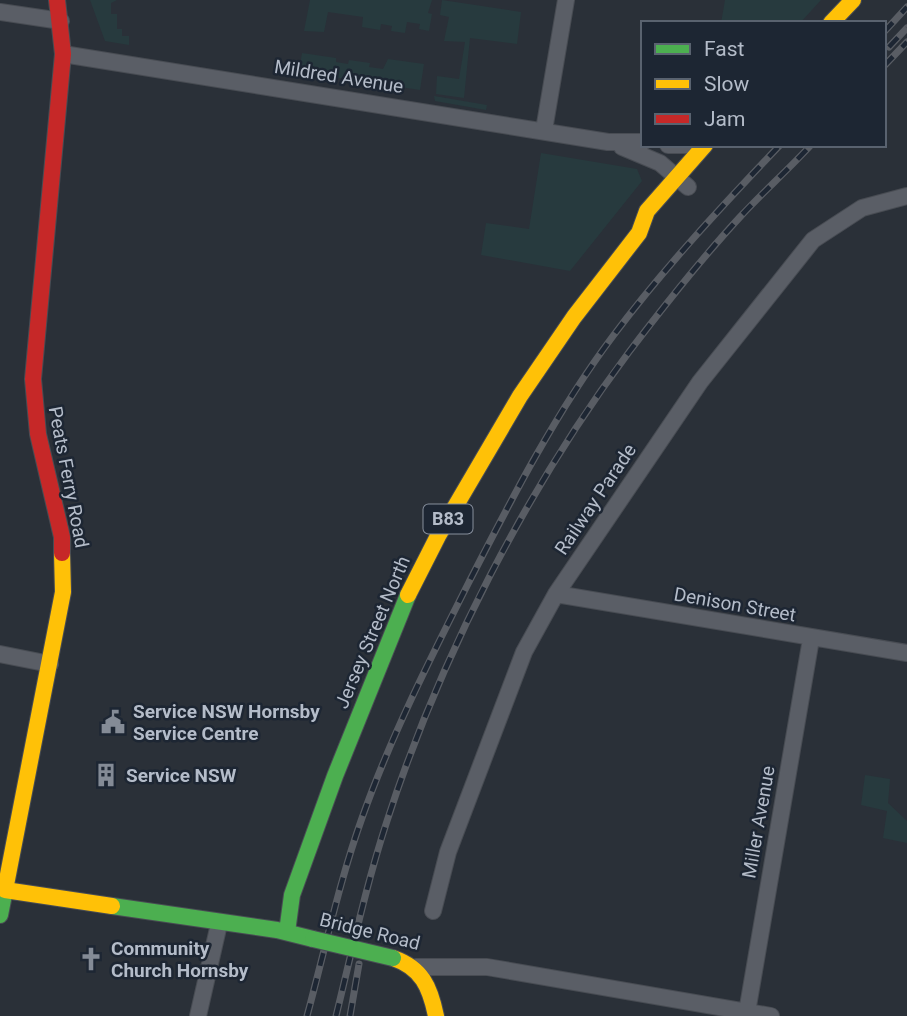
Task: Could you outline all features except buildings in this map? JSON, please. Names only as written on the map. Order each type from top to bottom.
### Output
[{"type":"main road","name":"Peats Ferry Road","points":[[0,915],[63,592],[64,557],[60,524],[38,434],[33,379],[63,54],[57,0]]},
{"type":"main road","points":[[833,21],[853,0]]},
{"type":"main road","name":"Jersey Street North","points":[[287,932],[292,895],[335,776],[415,581],[469,480],[520,396],[574,317],[639,233],[657,222],[682,182],[712,149]]},
{"type":"main road","name":"Bridge Road","points":[[3,889],[219,924],[287,932],[393,958],[416,967]]},
{"type":"main road","points":[[416,967],[430,986],[436,1016]]},
{"type":"street","points":[[544,130],[566,0]]},
{"type":"street","points":[[0,12],[61,20]]},
{"type":"street","name":"Mildred Avenue","points":[[63,54],[608,142],[646,155],[682,182]]},
{"type":"street","name":"Mildred Avenue","points":[[608,142],[641,142]]},
{"type":"street","name":"Railway Parade","points":[[433,911],[449,852],[524,652],[556,594],[700,382],[813,240],[862,208],[907,196]]},
{"type":"street","name":"Denison Street","points":[[556,594],[811,639],[907,653]]},
{"type":"street","name":"Miller Avenue","points":[[747,1012],[811,639]]},
{"type":"street","points":[[0,654],[50,664]]},
{"type":"street","points":[[198,1016],[219,924]]},
{"type":"street","name":"Bridge Road","points":[[416,967],[487,967],[713,1011],[771,1016]]},
{"type":"green space","points":[[90,0],[117,0],[111,3],[111,14],[117,14],[117,29],[122,29],[122,36],[129,36],[129,45],[105,41]]},
{"type":"green space","points":[[310,0],[432,0],[428,13],[432,14],[429,31],[419,29],[420,24],[407,22],[405,33],[391,31],[392,26],[381,24],[380,30],[362,27],[363,17],[328,12],[324,32],[304,31]]},
{"type":"green space","points":[[442,0],[521,12],[517,44],[470,38],[464,98],[436,94],[437,76],[459,79],[465,42],[444,41],[449,17],[440,15]]},
{"type":"green space","points":[[725,0],[821,0],[802,21],[721,21]]},
{"type":"green space","points":[[302,53],[336,58],[336,62],[348,64],[349,60],[370,63],[369,67],[383,69],[388,59],[424,64],[420,90],[299,72]]},
{"type":"green space","points":[[434,96],[487,105],[486,110],[435,101]]},
{"type":"green space","points":[[541,153],[637,169],[642,181],[570,271],[481,255],[486,223],[529,229]]},
{"type":"green space","points":[[865,775],[890,779],[888,803],[907,821],[907,843],[883,838],[887,811],[861,805]]},
{"type":"railway","points":[[886,30],[907,7]]},
{"type":"railway","points":[[889,47],[907,28]]},
{"type":"railway","points":[[886,64],[907,42]]},
{"type":"railway","points":[[307,1016],[346,867],[373,787],[426,669],[518,487],[572,395],[632,311],[778,147]]},
{"type":"railway","points":[[336,1016],[372,869],[408,760],[460,638],[521,518],[591,405],[656,317],[725,233],[809,147]]},
{"type":"railway","points":[[350,1016],[359,964]]},
{"type":"traffic: fast","points":[[287,932],[292,895],[335,776],[408,595]]},
{"type":"traffic: fast","points":[[0,915],[5,890]]},
{"type":"traffic: fast","points":[[112,906],[277,930],[313,939]]},
{"type":"traffic: fast","points":[[313,939],[393,958]]},
{"type":"traffic: slow","points":[[833,21],[853,0]]},
{"type":"traffic: slow","points":[[408,595],[438,536],[520,396],[574,317],[639,233],[647,211],[703,147]]},
{"type":"traffic: slow","points":[[62,553],[63,592],[5,890],[112,906]]},
{"type":"traffic: slow","points":[[393,958],[418,973],[431,996],[436,1016]]},
{"type":"traffic: jam","points":[[57,0],[63,54],[33,379],[38,434],[62,537],[62,553]]},
{"type":"place","name":"Service NSW Hornsby Service Centre","points":[[113,722]]},
{"type":"place","name":"Service NSW","points":[[106,775]]},
{"type":"place","name":"Community Church Hornsby","points":[[91,959]]}]
